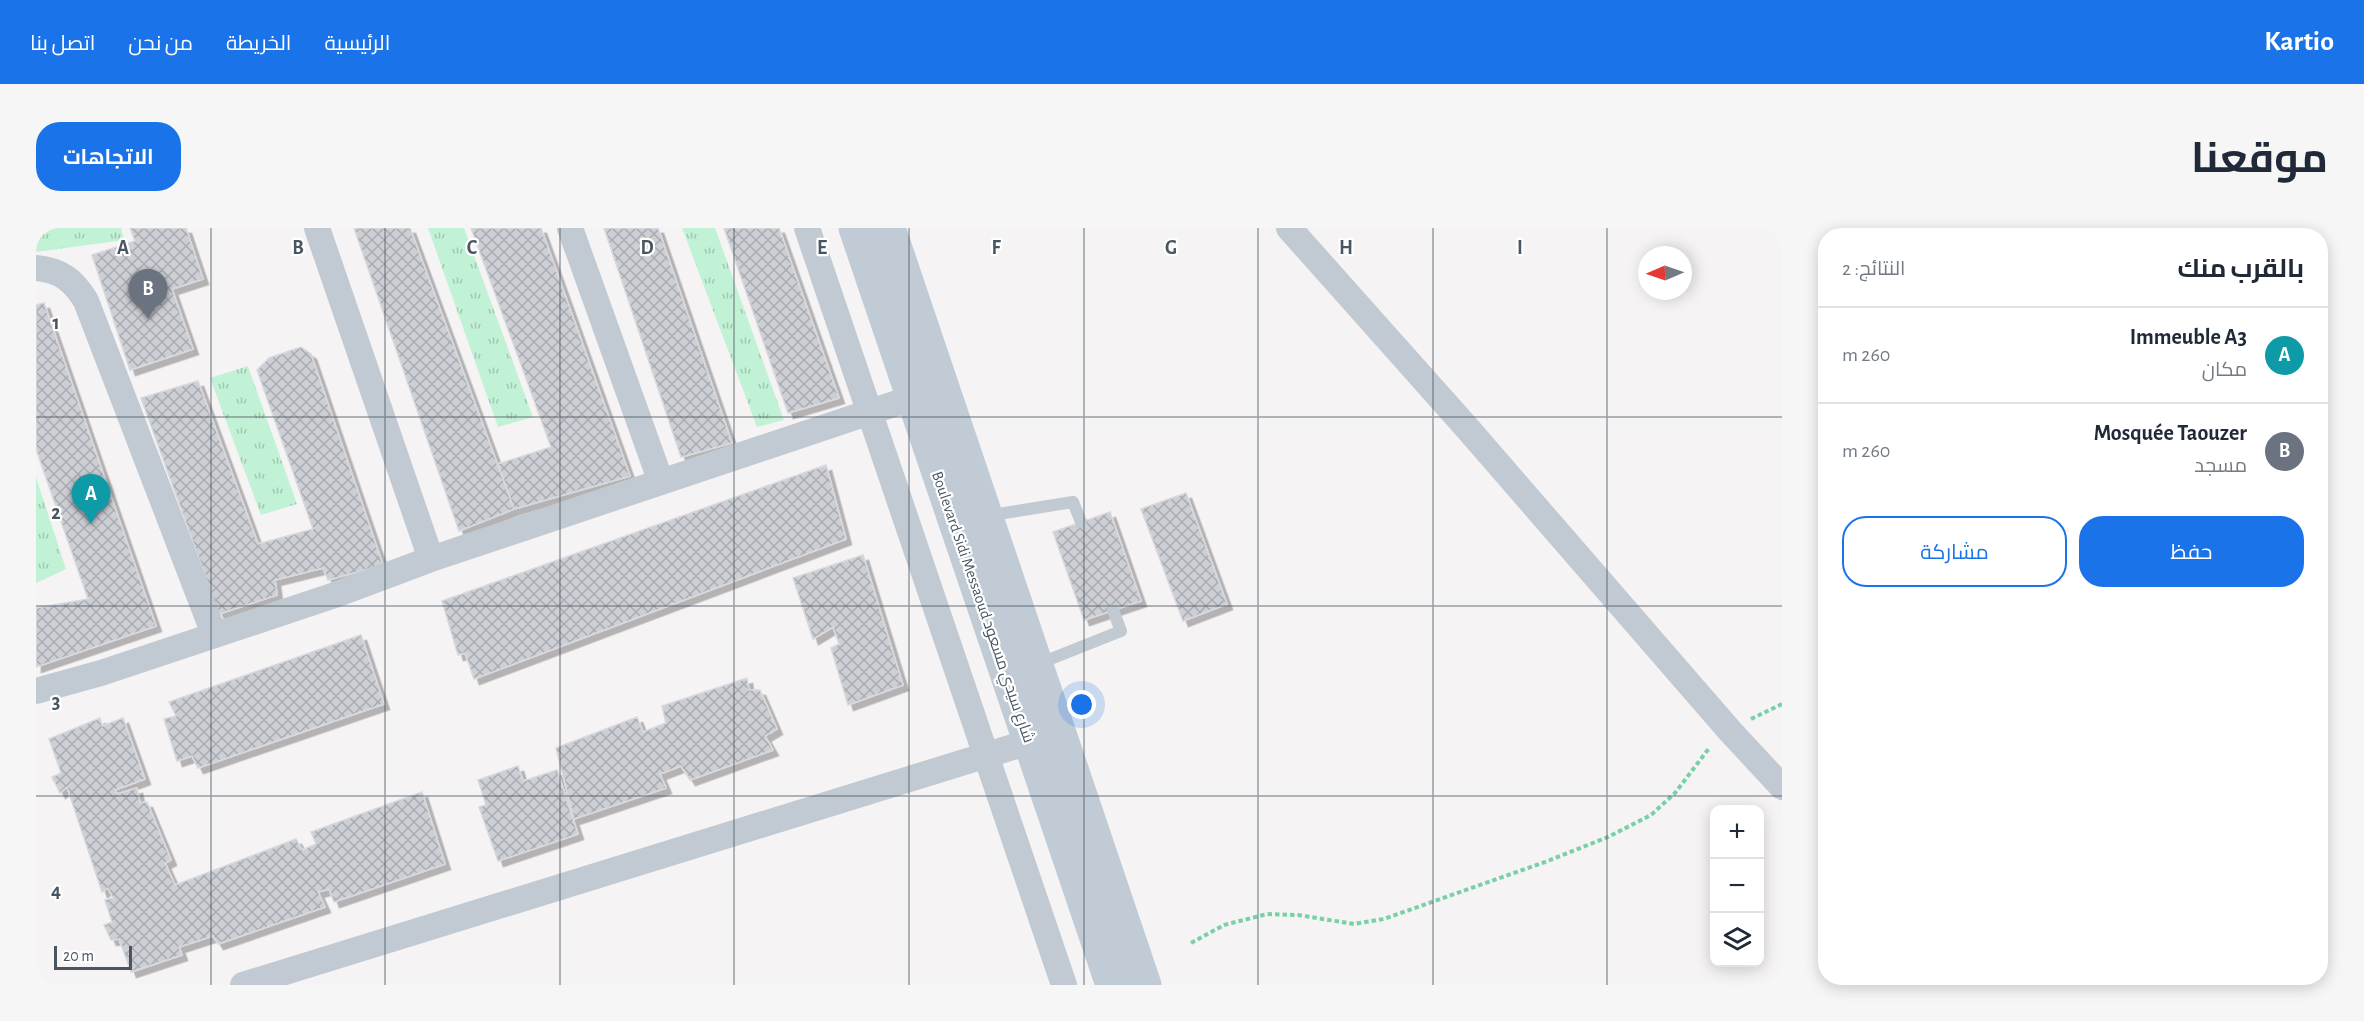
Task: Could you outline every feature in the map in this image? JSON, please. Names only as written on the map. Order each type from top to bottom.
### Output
[{"type":"street","points":[[317,228],[431,559]]},
{"type":"street","points":[[570,228],[661,482]]},
{"type":"street","points":[[807,228],[1064,985]]},
{"type":"street","name":"Boulevard Sidi Messaoud شارع سيدي مسعود","points":[[855,228],[1113,985]]},
{"type":"street","name":"Boulevard Sidi Messaoud شارع سيدي مسعود","points":[[889,228],[1145,985]]},
{"type":"street","points":[[1289,228],[1468,429],[1730,731],[1782,787]]},
{"type":"street","points":[[36,268],[60,273],[67,277],[86,301],[214,634]]},
{"type":"street","points":[[36,691],[101,673],[335,595],[431,559],[912,398]]},
{"type":"street","points":[[243,985],[1029,742]]},
{"type":"lane","points":[[986,516],[1073,502],[1081,522]]},
{"type":"lane","points":[[1036,665],[1121,631],[1113,610]]},
{"type":"path","points":[[1191,943],[1224,925],[1267,914],[1298,915],[1354,924],[1377,920],[1545,862],[1608,837],[1651,815],[1675,793],[1706,751],[1730,731],[1782,704]]},
{"type":"green space","points":[[36,228],[121,228],[124,240],[36,252]]},
{"type":"green space","points":[[428,228],[464,228],[533,417],[498,427]]},
{"type":"green space","points":[[682,228],[715,228],[784,420],[757,427]]},
{"type":"green space","points":[[248,366],[297,504],[261,515],[210,378]]},
{"type":"green space","points":[[36,477],[66,569],[36,583]]},
{"type":"building","points":[[130,228],[186,228],[203,279],[172,289],[193,349],[130,370],[92,255],[135,241]]},
{"type":"building","points":[[354,228],[410,228],[514,509],[459,531]]},
{"type":"building","points":[[471,228],[541,228],[630,476],[514,509],[498,464],[551,447]]},
{"type":"building","points":[[604,228],[658,228],[732,443],[681,457]]},
{"type":"building","points":[[724,228],[779,228],[839,398],[788,413]]},
{"type":"building","points":[[44,303],[156,626],[36,667],[36,608],[88,599],[36,449],[36,305]]},
{"type":"building","points":[[301,347],[311,354],[383,565],[328,580],[323,568],[275,580],[277,595],[219,614],[141,398],[198,381],[258,544],[313,529],[257,370],[269,358]]},
{"type":"building","points":[[826,465],[846,539],[474,679],[465,653],[458,655],[442,601]]},
{"type":"building","points":[[1186,493],[1227,604],[1183,621],[1141,509]]},
{"type":"building","points":[[1110,512],[1141,601],[1084,620],[1053,532]]},
{"type":"building","points":[[863,555],[903,685],[848,705],[831,648],[839,644],[833,627],[813,639],[793,578]]},
{"type":"building","points":[[361,635],[384,704],[198,768],[192,756],[177,761],[164,719],[176,716],[169,702]]},
{"type":"building","points":[[747,678],[749,690],[760,690],[777,729],[765,736],[773,750],[690,780],[681,766],[660,774],[666,788],[574,819],[556,748],[637,717],[643,732],[666,723],[662,706]]},
{"type":"building","points":[[100,718],[102,726],[123,718],[145,779],[115,790],[117,794],[137,788],[140,803],[147,802],[171,860],[165,863],[175,885],[296,839],[302,850],[316,844],[311,832],[422,792],[445,864],[334,902],[329,889],[318,892],[325,907],[218,944],[213,936],[179,947],[182,955],[131,972],[119,939],[111,940],[104,925],[112,922],[105,900],[113,898],[108,888],[102,892],[67,787],[60,793],[52,777],[61,773],[49,739]]},
{"type":"building","points":[[518,766],[523,781],[557,770],[578,834],[498,861],[479,807],[486,805],[478,780]]},
{"type":"place","name":"Mosquée Taouzer","points":[[148,319]]},
{"type":"place","name":"Immeuble A3","points":[[91,524]]}]
